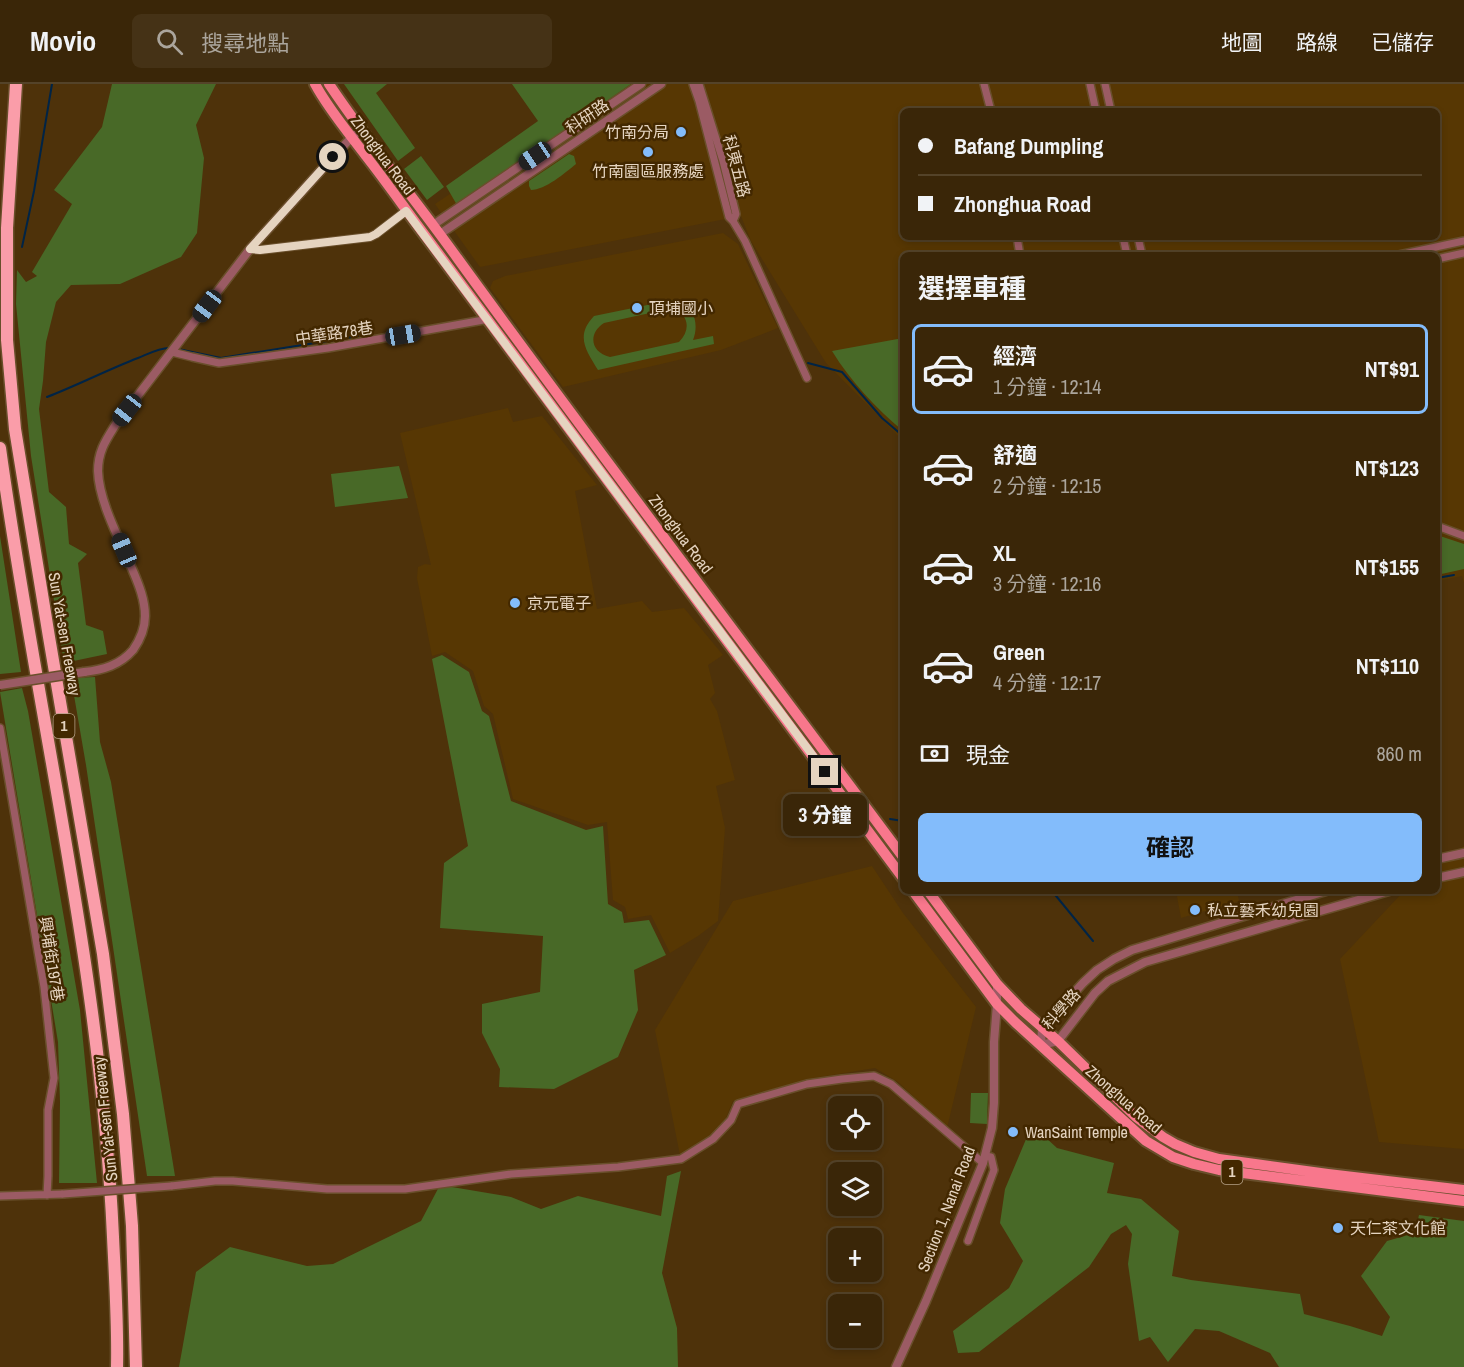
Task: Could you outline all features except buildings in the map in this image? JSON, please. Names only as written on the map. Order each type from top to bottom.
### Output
[{"type":"highway","name":"Sun Yat-sen Freeway","points":[[16,84],[7,228],[7,340],[14,418],[25,496],[103,954],[120,1091],[132,1226],[136,1367]]},
{"type":"highway","name":"Sun Yat-sen Freeway","points":[[0,448],[21,589],[87,971],[102,1089],[110,1177],[118,1335],[117,1367]]},
{"type":"main road","name":"Zhonghua Road","points":[[315,84],[351,138],[900,874]]},
{"type":"main road","name":"Zhonghua Road","points":[[329,84],[900,854]]},
{"type":"main road","name":"Zhonghua Road","points":[[915,894],[997,1004],[1146,1141],[1173,1156],[1219,1170],[1408,1189],[1464,1190]]},
{"type":"main road","name":"Zhonghua Road","points":[[930,894],[997,984],[1136,1117],[1163,1137],[1194,1152],[1231,1160],[1328,1174],[1464,1202]]},
{"type":"street","name":"科研路","points":[[437,229],[640,84]]},
{"type":"street","name":"科研路","points":[[437,229],[661,84]]},
{"type":"street","name":"科東五路","points":[[693,84],[729,217],[734,221],[736,214],[723,161],[699,84]]},
{"type":"street","points":[[984,84],[990,108]]},
{"type":"street","points":[[1090,84],[1095,108]]},
{"type":"street","points":[[1105,84],[1110,108]]},
{"type":"street","points":[[0,685],[99,670],[119,662],[135,647],[144,628],[145,616],[142,597],[105,504],[99,482],[99,460],[105,440],[250,249],[351,138],[361,130]]},
{"type":"street","points":[[250,249],[260,250],[370,237],[406,211]]},
{"type":"street","points":[[734,221],[807,378]]},
{"type":"street","points":[[1413,252],[1464,241]]},
{"type":"street","points":[[1440,258],[1464,254]]},
{"type":"street","points":[[487,320],[496,312]]},
{"type":"street","name":"中華路78巷","points":[[172,352],[219,363],[328,348],[487,320]]},
{"type":"street","points":[[1440,527],[1464,536]]},
{"type":"street","name":"興埔街197巷","points":[[0,728],[44,987],[54,1078],[48,1110],[47,1195]]},
{"type":"street","points":[[1440,858],[1464,853]]},
{"type":"street","points":[[1440,877],[1464,872]]},
{"type":"street","name":"科學路","points":[[1316,894],[1132,950],[1114,959],[1083,983],[1042,1028],[1041,1045],[1058,1041],[1095,993],[1108,981],[1145,962],[1379,894]]},
{"type":"street","name":"Section 1, Nanai Road","points":[[896,1367],[926,1301],[984,1159],[992,1128],[994,1103],[997,984]]},
{"type":"street","points":[[0,1196],[63,1194],[215,1181],[327,1188],[405,1189],[511,1174],[618,1167],[681,1158],[713,1139],[730,1120],[738,1104],[807,1084],[874,1076],[891,1084],[984,1159],[991,1157],[994,1170],[968,1241]]},
{"type":"shaded area","points":[[613,84],[1464,84],[1464,583],[1462,576],[1440,580],[1440,252],[900,252],[900,438],[826,363],[751,241],[741,216],[480,267],[435,204]]},
{"type":"shaded area","name":"頂埔國小","points":[[723,233],[738,244],[778,328],[721,350],[563,387],[490,288],[493,281],[505,276]]},
{"type":"shaded area","points":[[508,408],[513,422],[542,416],[597,485],[575,491],[597,609],[642,601],[652,612],[684,608],[723,655],[708,665],[715,693],[710,699],[717,711],[735,780],[716,786],[725,828],[718,921],[670,953],[651,915],[628,919],[625,907],[613,900],[607,822],[588,825],[513,799],[493,714],[484,706],[473,671],[445,652],[432,656],[417,578],[418,567],[425,564],[431,565],[400,433]]},
{"type":"shaded area","points":[[1464,846],[1464,1149],[1379,1142],[1340,959],[1401,894],[1440,894],[1440,861]]},
{"type":"shaded area","points":[[872,866],[903,913],[976,1007],[947,1128],[898,1082],[875,1068],[814,1078],[733,1101],[726,1118],[712,1134],[680,1155],[655,1030],[733,901]]},
{"type":"shaded area","name":"私立藝禾幼兒園","points":[[1177,894],[1238,894],[1239,901],[1181,918]]},
{"type":"green space","points":[[112,84],[216,84],[196,125],[204,158],[197,233],[181,257],[120,284],[71,285],[56,302],[46,342],[39,409],[49,492],[66,507],[69,544],[87,554],[78,563],[86,625],[103,631],[107,654],[64,663],[31,456],[16,304],[17,270],[26,282],[37,276],[32,272],[72,204],[54,190],[102,127]]},
{"type":"green space","points":[[344,84],[387,84],[376,93],[415,148],[398,161]]},
{"type":"green space","points":[[512,84],[631,84],[457,205],[446,186],[538,121]]},
{"type":"green space","points":[[569,154],[574,156],[576,164],[548,184],[531,190],[529,181]]},
{"type":"green space","points":[[421,156],[444,187],[427,200],[404,169]]},
{"type":"green space","points":[[667,301],[678,301],[692,312],[694,317],[696,328],[693,340],[713,336],[714,344],[598,370],[584,343],[585,330],[594,316]],"holes":[[[673,308],[685,319],[687,328],[679,342],[610,357],[603,355],[595,347],[595,332],[604,323]]]},
{"type":"green space","points":[[900,339],[900,428],[864,394],[832,351]]},
{"type":"green space","points":[[399,466],[408,498],[335,507],[331,474]]},
{"type":"green space","points":[[0,536],[21,672],[0,674]]},
{"type":"green space","points":[[1440,536],[1464,544],[1464,569],[1440,574]]},
{"type":"green space","points":[[442,655],[469,672],[482,711],[489,716],[511,801],[586,830],[603,826],[608,904],[622,912],[624,923],[649,920],[666,955],[634,970],[638,1010],[618,1057],[554,1089],[499,1087],[500,1069],[482,1033],[482,1004],[540,992],[543,936],[440,928],[444,863],[468,846],[432,659]]},
{"type":"green space","points":[[95,677],[100,742],[111,782],[175,1176],[147,1176],[71,678]]},
{"type":"green space","points":[[22,688],[28,711],[80,1010],[97,1183],[59,1183],[58,1042],[0,692]]},
{"type":"green space","points":[[971,1093],[988,1093],[987,1124],[970,1123]]},
{"type":"green space","points":[[1032,1125],[1057,1148],[1114,1163],[1107,1193],[1141,1199],[1179,1231],[1172,1276],[1300,1294],[1304,1314],[1382,1336],[1390,1317],[1361,1276],[1387,1241],[1415,1233],[1419,1215],[1464,1221],[1464,1367],[1279,1367],[1270,1353],[1219,1331],[1195,1329],[1168,1362],[1150,1337],[1139,1341],[1128,1264],[1132,1234],[1126,1225],[1111,1234],[1089,1267],[979,1352],[958,1353],[953,1331],[1009,1288],[1023,1261],[1000,1223],[1005,1189]]},
{"type":"green space","points":[[681,1171],[662,1273],[677,1328],[678,1367],[179,1367],[196,1272],[230,1247],[307,1266],[333,1264],[421,1221],[440,1185],[511,1197],[541,1209],[578,1196],[661,1216],[667,1176]]},
{"type":"waterway","points":[[22,247],[52,84]]},
{"type":"waterway","points":[[178,349],[221,358],[358,336]]},
{"type":"waterway","points":[[47,397],[150,353],[169,348]]},
{"type":"waterway","points":[[808,363],[842,372],[882,418],[900,433]]},
{"type":"waterway","points":[[1440,577],[1454,575]]},
{"type":"waterway","points":[[890,819],[900,821]]},
{"type":"waterway","points":[[1054,894],[1093,941]]},
{"type":"place","name":"竹南分局","points":[[681,132]]},
{"type":"place","name":"竹南園區服務處","points":[[648,152]]},
{"type":"place","name":"頂埔國小","points":[[637,308]]},
{"type":"place","name":"京元電子","points":[[515,603]]},
{"type":"place","name":"私立藝禾幼兒園","points":[[1195,910]]},
{"type":"place","name":"WanSaint Temple","points":[[1013,1132]]},
{"type":"place","name":"天仁茶文化館","points":[[1338,1228]]},
{"type":"route","points":[[333,157],[250,249],[260,250],[370,237],[406,211],[825,772]]}]
